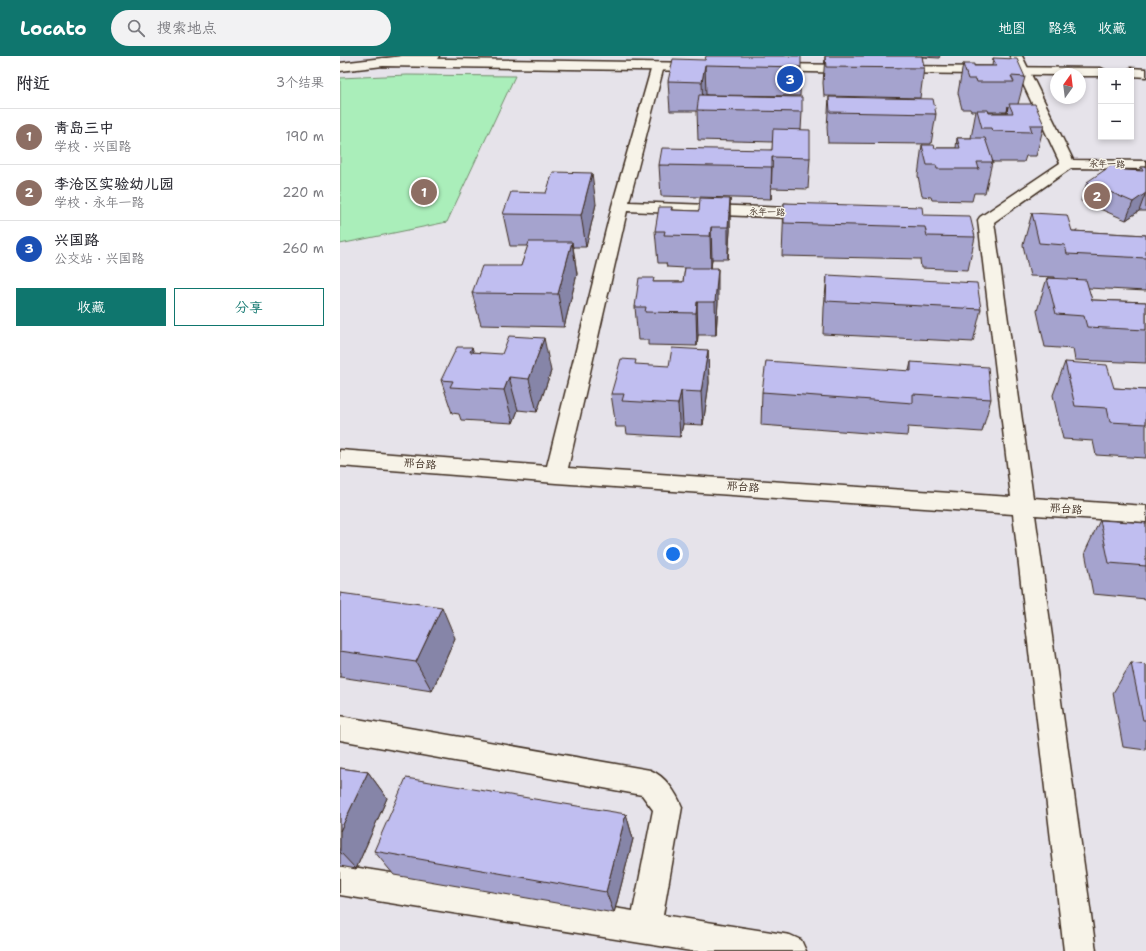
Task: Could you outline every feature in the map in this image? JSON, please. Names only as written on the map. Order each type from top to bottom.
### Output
[{"type":"street","points":[[340,66],[433,56]]},
{"type":"street","points":[[383,62],[714,67]]},
{"type":"street","points":[[1020,63],[1068,164],[978,220],[1023,506],[1080,951]]},
{"type":"street","points":[[882,69],[1020,63],[1098,72]]},
{"type":"street","points":[[556,475],[620,206],[658,66]]},
{"type":"street","points":[[754,68],[866,69]]},
{"type":"street","points":[[1134,72],[1146,72]]},
{"type":"street","name":"永年一路","points":[[1068,164],[1146,165]]},
{"type":"street","name":"永年一路","points":[[620,206],[827,214]]},
{"type":"street","name":"邢台路","points":[[341,460],[1146,514]]},
{"type":"street","points":[[340,728],[650,783],[668,807],[645,928]]},
{"type":"street","points":[[340,880],[790,951]]},
{"type":"green space","points":[[407,75],[515,76],[447,222],[340,244],[340,78]]},
{"type":"building","points":[[706,56],[801,56],[801,67],[705,65],[702,82],[668,81],[673,59],[705,60]]},
{"type":"building","points":[[825,56],[922,56],[924,68],[826,67]]},
{"type":"building","points":[[993,58],[1017,59],[1025,77],[1011,76],[1014,82],[977,82],[976,79],[968,79],[963,64],[974,64],[974,66],[996,66]]},
{"type":"building","points":[[699,95],[802,97],[802,112],[697,110]]},
{"type":"building","points":[[829,97],[933,99],[936,114],[830,112]]},
{"type":"building","points":[[1009,104],[1035,104],[1044,125],[1030,125],[1032,132],[992,131],[991,128],[982,128],[977,110],[988,110],[989,113],[1013,113]]},
{"type":"building","points":[[773,129],[810,130],[810,158],[772,157],[772,167],[659,165],[662,148],[772,150]]},
{"type":"building","points":[[957,138],[985,138],[993,162],[977,162],[979,169],[937,169],[936,165],[927,165],[922,145],[934,145],[935,148],[960,148]]},
{"type":"building","points":[[1112,165],[1125,170],[1143,171],[1141,167],[1146,167],[1146,193],[1133,202],[1087,182]]},
{"type":"building","points":[[553,172],[592,173],[581,215],[503,214],[511,192],[546,193]]},
{"type":"building","points":[[700,198],[730,199],[728,227],[711,227],[710,236],[664,235],[665,231],[655,231],[659,207],[672,207],[671,210],[699,211]]},
{"type":"building","points":[[784,203],[922,207],[923,215],[970,216],[975,237],[927,236],[925,227],[784,223]]},
{"type":"building","points":[[1032,213],[1067,215],[1072,231],[1146,235],[1146,258],[1067,254],[1065,245],[1039,243]]},
{"type":"building","points":[[529,242],[572,242],[558,294],[472,293],[482,266],[521,266]]},
{"type":"building","points":[[685,268],[718,268],[715,302],[697,302],[696,313],[645,312],[646,307],[635,307],[639,278],[654,278],[653,282],[683,282]]},
{"type":"building","points":[[827,275],[977,283],[981,309],[826,301]]},
{"type":"building","points":[[1047,278],[1086,280],[1092,300],[1146,302],[1146,330],[1087,327],[1084,316],[1056,314]]},
{"type":"building","points":[[509,336],[544,338],[529,379],[509,377],[504,390],[450,387],[453,381],[441,380],[457,347],[472,347],[470,352],[502,354]]},
{"type":"building","points":[[672,348],[708,350],[701,392],[681,391],[678,404],[622,401],[624,394],[611,394],[621,359],[636,360],[635,364],[669,366]]},
{"type":"building","points":[[766,361],[911,371],[911,362],[988,367],[991,399],[913,394],[913,403],[762,392]]},
{"type":"building","points":[[1065,362],[1107,365],[1114,388],[1146,390],[1146,424],[1110,422],[1107,408],[1075,406]]},
{"type":"building","points":[[1100,520],[1146,523],[1146,566],[1109,563]]},
{"type":"building","points":[[340,593],[442,607],[416,662],[340,651]]},
{"type":"building","points":[[1131,663],[1146,665],[1146,720],[1143,720]]},
{"type":"building","points":[[340,768],[368,772],[340,831]]},
{"type":"building","points":[[406,778],[626,814],[606,892],[374,851]]},
{"type":"place","name":"兴国路","points":[[790,79]]},
{"type":"place","name":"青岛三中","points":[[424,192]]},
{"type":"place","name":"李沧区实验幼儿园","points":[[1097,196]]}]
